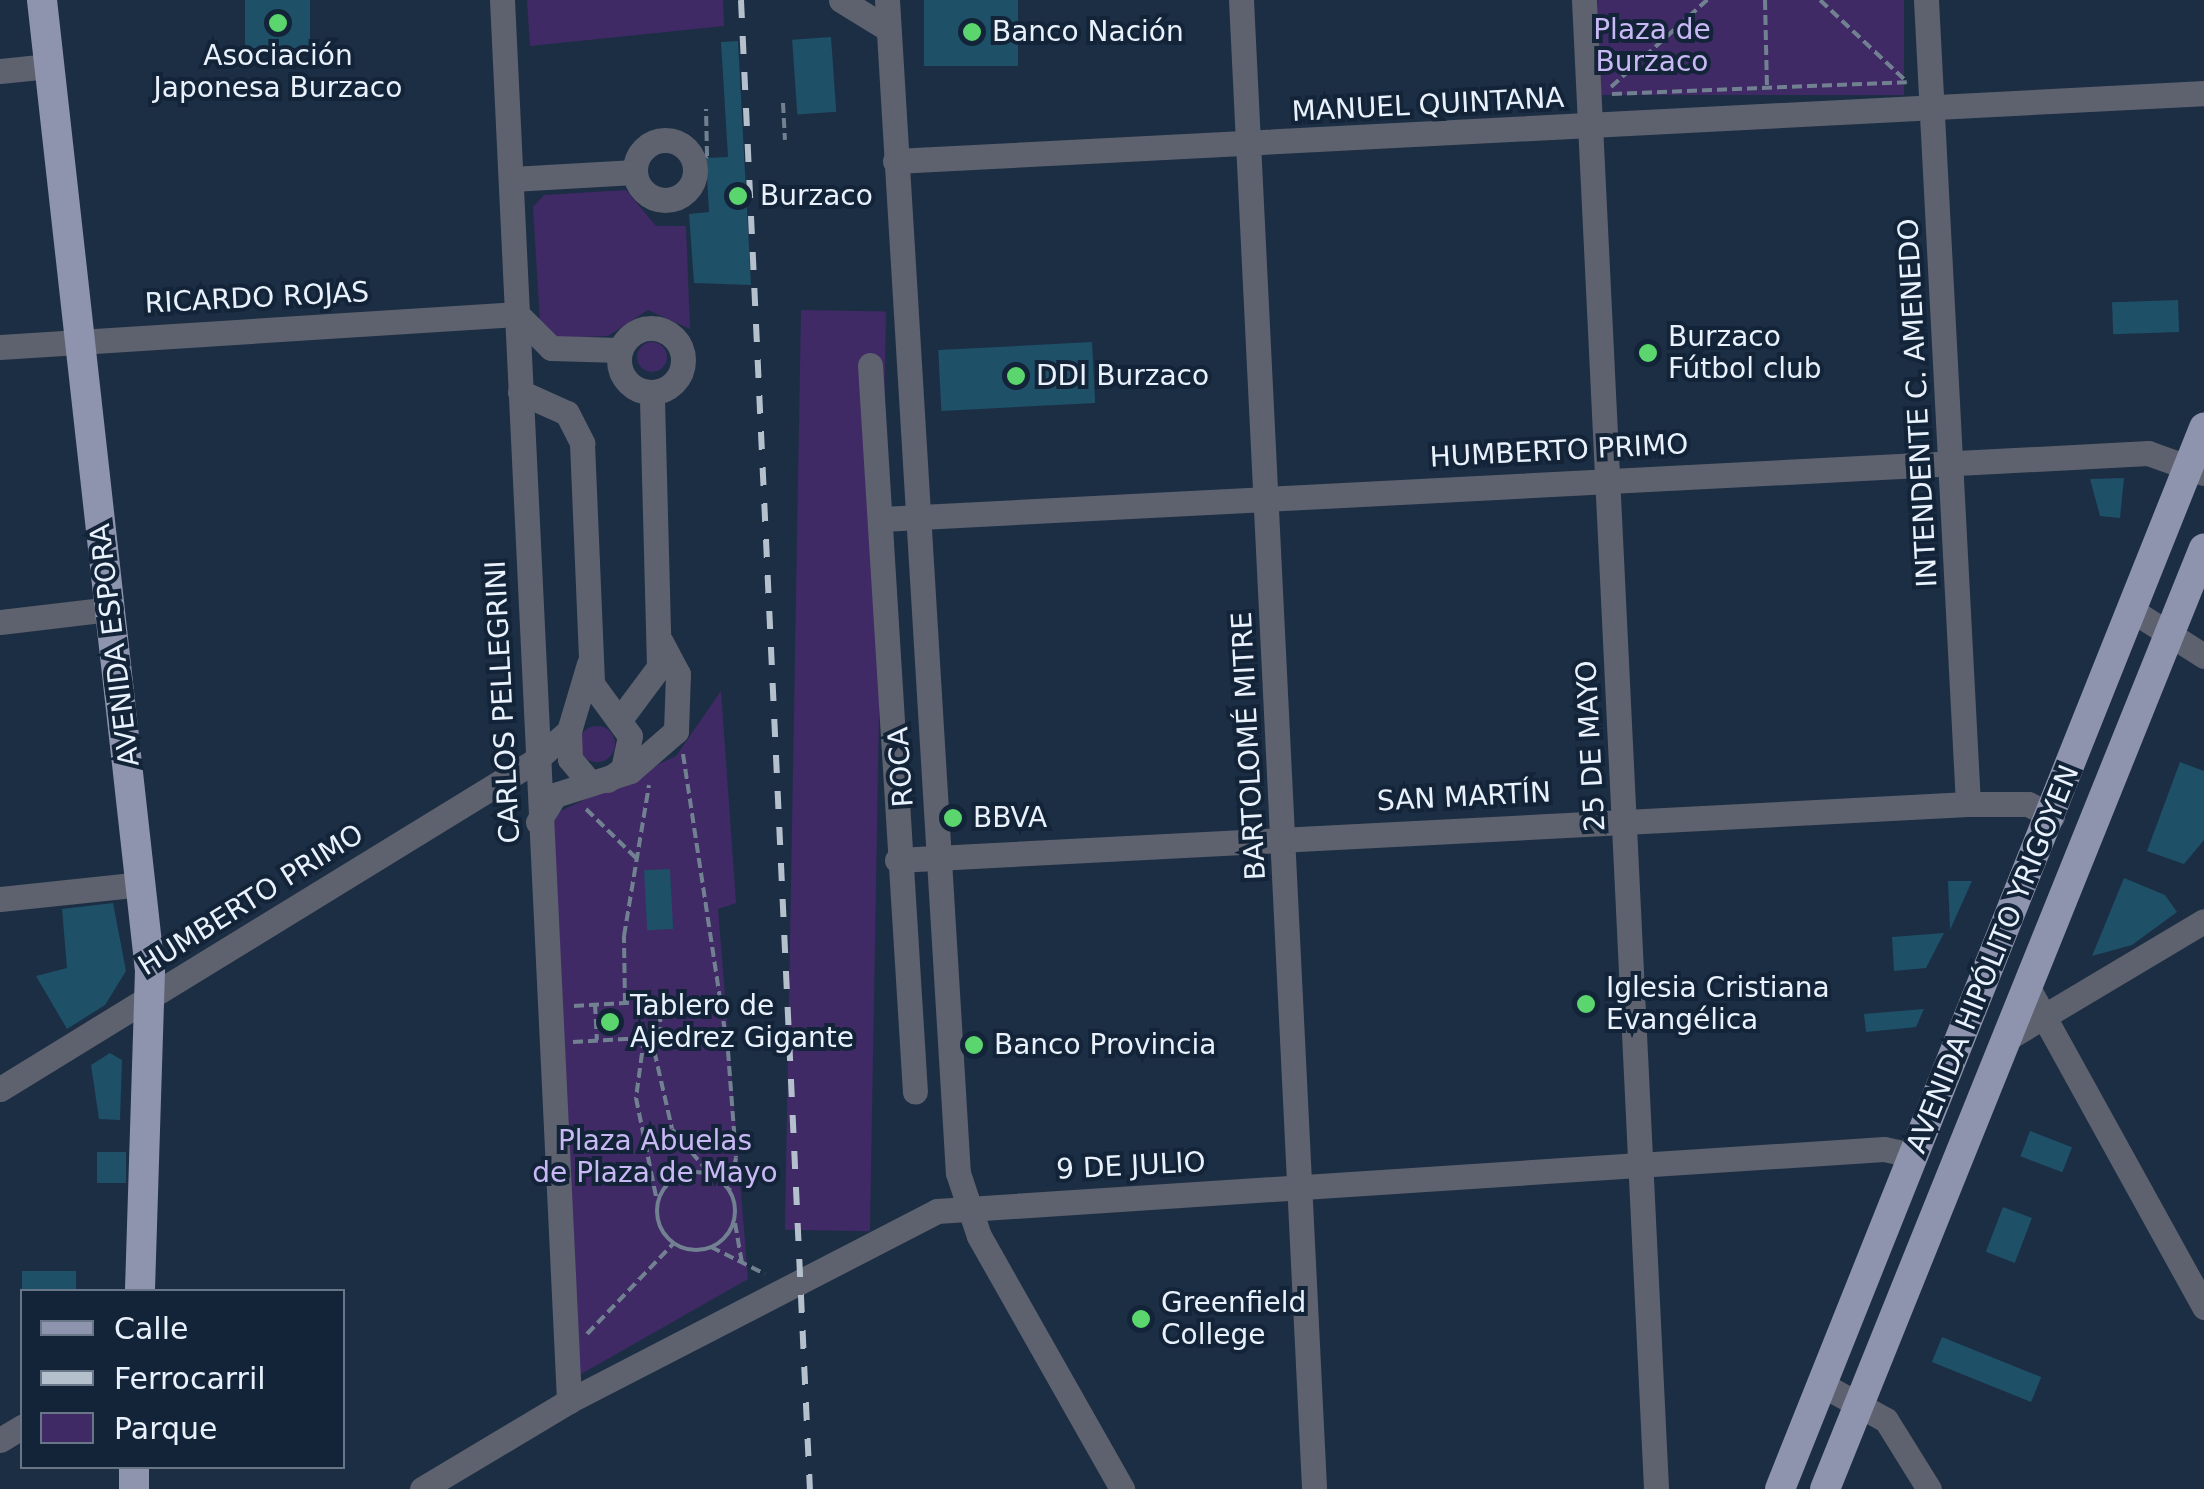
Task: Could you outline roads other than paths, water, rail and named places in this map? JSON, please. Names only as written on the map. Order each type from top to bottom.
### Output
[{"type":"main road","name":"AVENIDA ESPORA","points":[[42,0],[142,884],[151,997],[140,1289]]},
{"type":"main road","name":"AVENIDA HIPÓLITO YRIGOYEN","points":[[1780,1489],[2132,612],[2197,469],[2204,428]]},
{"type":"main road","name":"AVENIDA HIPÓLITO YRIGOYEN","points":[[1825,1489],[2204,548]]},
{"type":"street","name":"CARLOS PELLEGRINI","points":[[502,0],[534,762],[569,1401]]},
{"type":"street","name":"ROCA","points":[[887,0],[914,515],[965,1206],[1122,1489]]},
{"type":"street","name":"BARTOLOMÉ MITRE","points":[[1241,0],[1314,1489]]},
{"type":"street","name":"25 DE MAYO","points":[[1584,0],[1644,1167],[1656,1489]]},
{"type":"street","name":"INTENDENTE C. AMENEDO","points":[[1926,0],[1968,804]]},
{"type":"street","points":[[849,3],[888,28]]},
{"type":"street","points":[[0,71],[48,66]]},
{"type":"street","name":"MANUEL QUINTANA","points":[[895,161],[1248,146],[2204,93]]},
{"type":"street","points":[[662,140],[688,150],[696,168],[673,199],[652,197],[635,172],[639,154],[662,140]]},
{"type":"street","points":[[512,179],[635,172]]},
{"type":"street","points":[[517,314],[551,348],[620,350],[647,327],[675,338],[676,378],[652,394]]},
{"type":"street","name":"RICARDO ROJAS","points":[[0,347],[79,338],[517,314]]},
{"type":"street","points":[[620,350],[630,382],[652,394]]},
{"type":"street","points":[[870,365],[882,520],[897,860],[916,1092]]},
{"type":"street","points":[[520,392],[567,413],[582,443],[589,664],[597,691],[627,708]]},
{"type":"street","points":[[572,725],[627,708],[653,683],[661,642],[652,394]]},
{"type":"street","name":"HUMBERTO PRIMO","points":[[882,520],[914,515],[1952,461],[2148,454],[2197,469]]},
{"type":"street","points":[[0,622],[111,609]]},
{"type":"street","points":[[2132,612],[2174,630],[2204,656]]},
{"type":"street","points":[[588,784],[662,747],[680,695],[661,642]]},
{"type":"street","points":[[588,784],[570,759],[572,725],[589,664]]},
{"type":"street","points":[[538,822],[629,753],[627,708]]},
{"type":"street","name":"HUMBERTO PRIMO","points":[[0,1089],[534,762],[572,725]]},
{"type":"street","name":"SAN MARTÍN","points":[[897,860],[1283,836],[1968,804],[2028,804],[2052,816]]},
{"type":"street","points":[[0,899],[142,884]]},
{"type":"street","points":[[2006,1039],[2204,920]]},
{"type":"street","points":[[2028,986],[2202,1300]]},
{"type":"street","name":"9 DE JULIO","points":[[422,1489],[569,1401],[789,1285],[965,1206],[1644,1167],[1884,1149],[1913,1155]]},
{"type":"street","points":[[1823,1385],[1860,1402],[1886,1420],[1930,1489]]},
{"type":"railway","points":[[741,0],[810,1489]]},
{"type":"place","name":"Asociación Japonesa Burzaco","points":[[278,23]]},
{"type":"place","name":"Banco Nación","points":[[972,32]]},
{"type":"place","name":"Burzaco","points":[[738,196]]},
{"type":"place","name":"Burzaco Fútbol club","points":[[1648,353]]},
{"type":"place","name":"DDI Burzaco","points":[[1016,376]]},
{"type":"place","name":"BBVA","points":[[953,818]]},
{"type":"place","name":"Iglesia Cristiana Evangélica","points":[[1586,1004]]},
{"type":"place","name":"Tablero de Ajedrez Gigante","points":[[610,1022]]},
{"type":"place","name":"Banco Provincia","points":[[974,1045]]},
{"type":"place","name":"Greenfield College","points":[[1141,1319]]},
{"type":"park label","name":"Plaza de Burzaco","points":[[1652,46]]},
{"type":"park label","name":"Plaza Abuelas de Plaza de Mayo","points":[[655,1157]]}]
